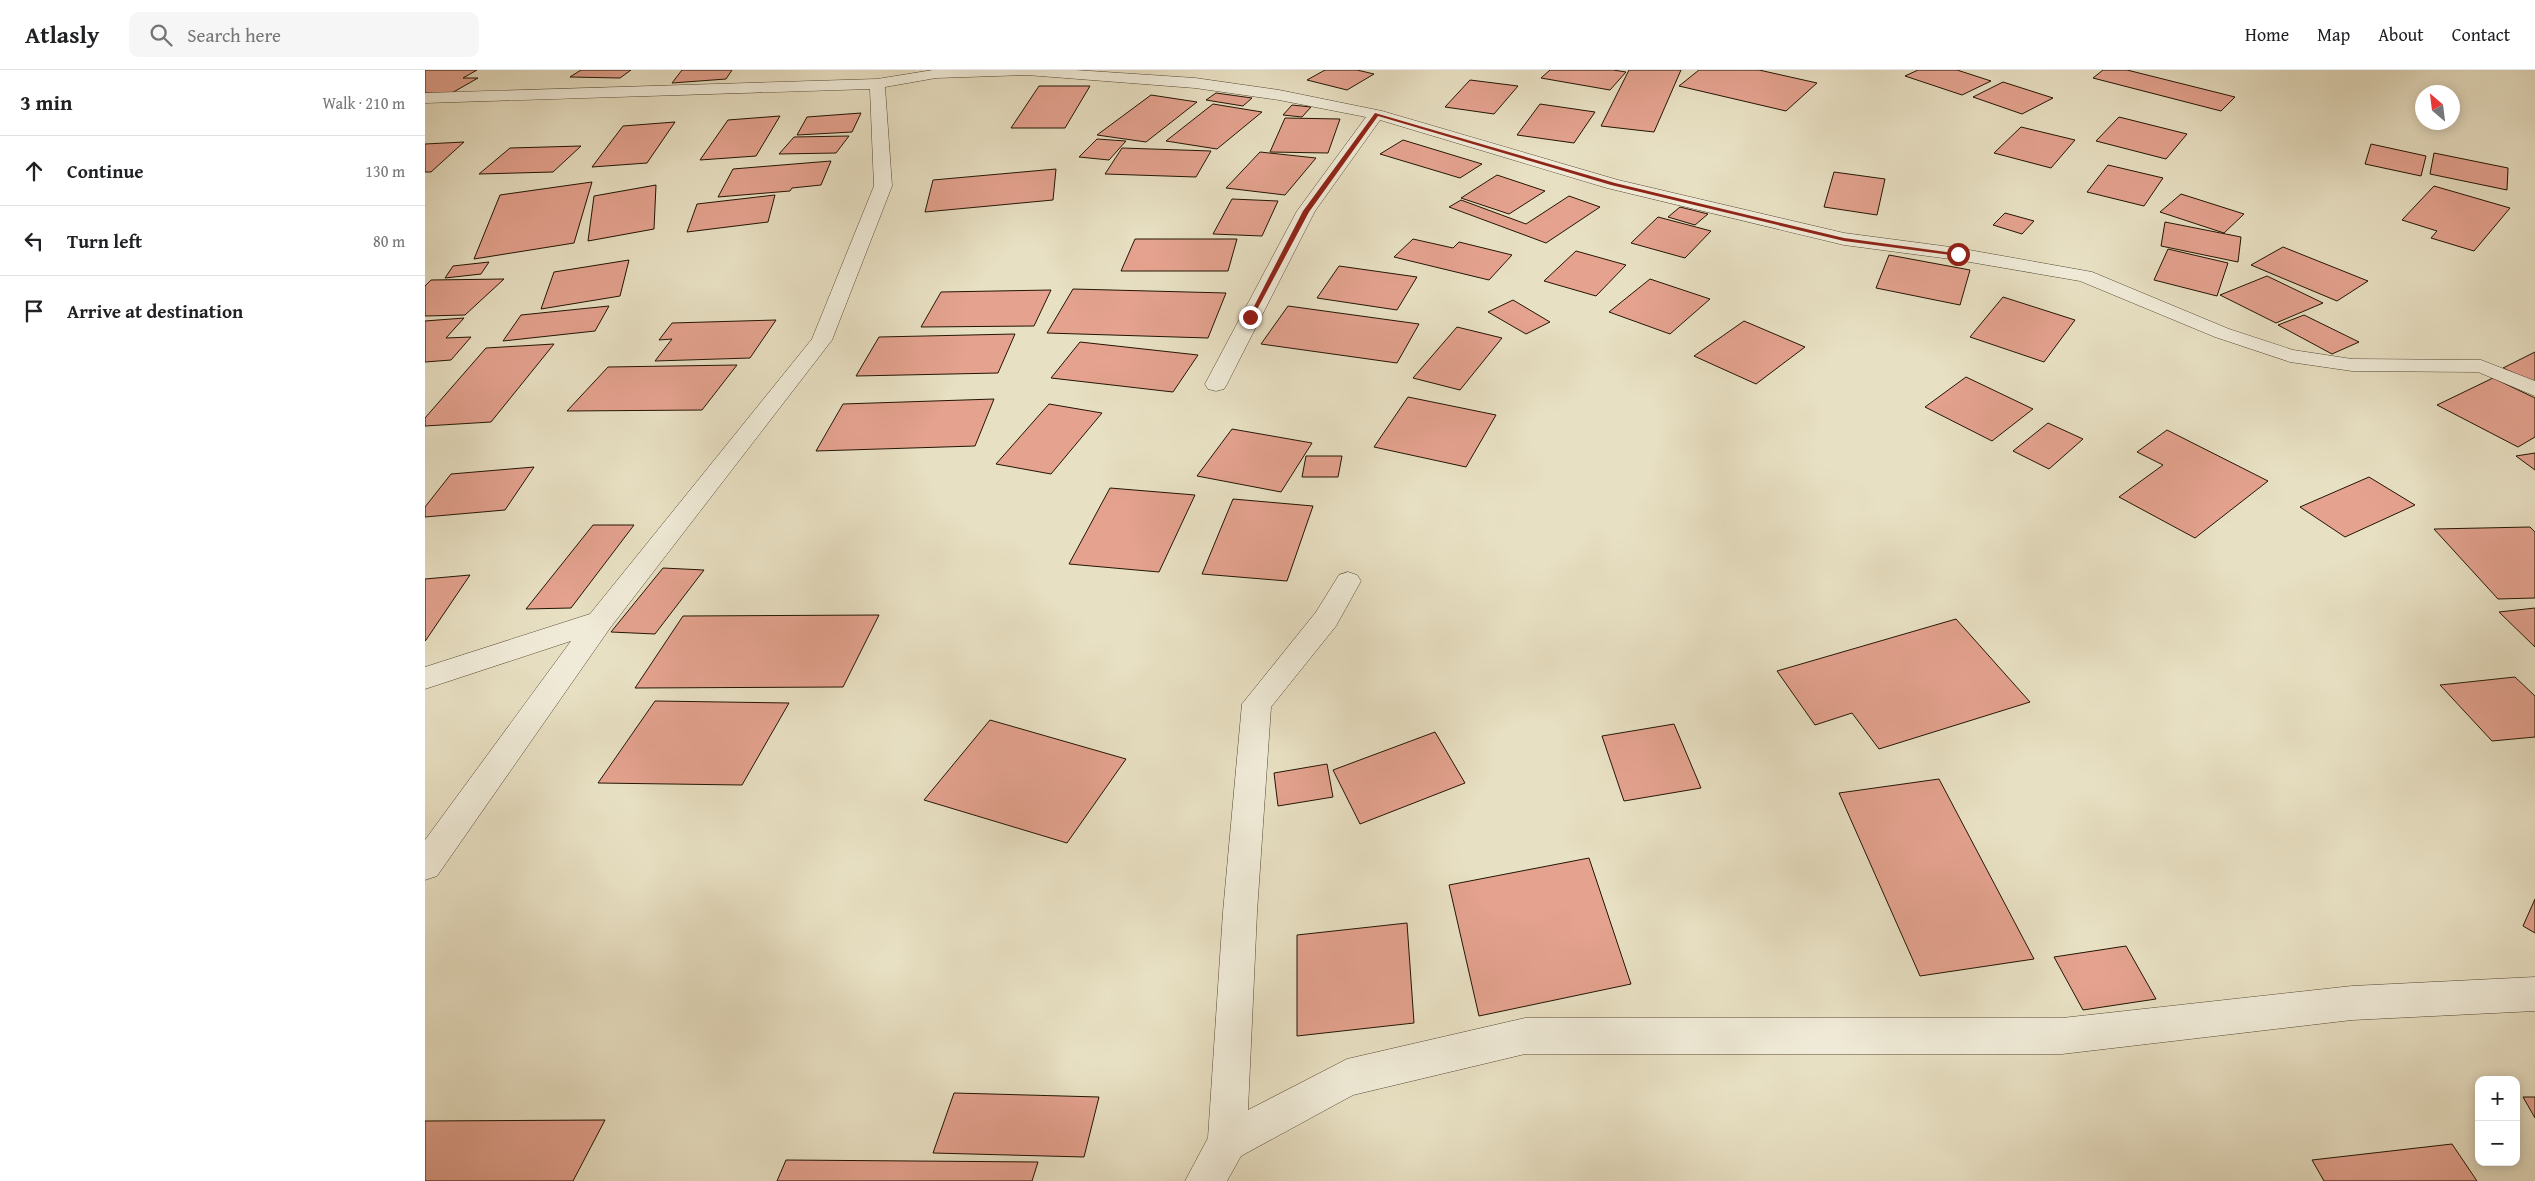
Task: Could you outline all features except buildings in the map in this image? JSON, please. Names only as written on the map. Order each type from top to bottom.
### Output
[{"type":"street","points":[[425,98],[877,84],[936,74],[1028,71],[1195,83],[1279,94],[1377,114],[1613,184],[1844,240],[1958,254],[2085,276],[2222,333],[2291,356],[2352,365],[2481,366],[2535,389]]},
{"type":"street","points":[[425,866],[600,621],[822,340],[883,186],[877,84]]},
{"type":"street","points":[[1216,384],[1306,211],[1377,114]]},
{"type":"street","points":[[1205,1181],[1227,1142],[1240,912],[1257,704],[1326,619],[1348,581]]},
{"type":"street","points":[[425,678],[600,621]]},
{"type":"street","points":[[1227,1142],[1347,1078],[1525,1036],[2062,1036],[2352,1002],[2535,994]]},
{"type":"route","points":[[1250,317],[1306,211],[1377,114],[1613,184],[1844,240],[1958,254]]}]
